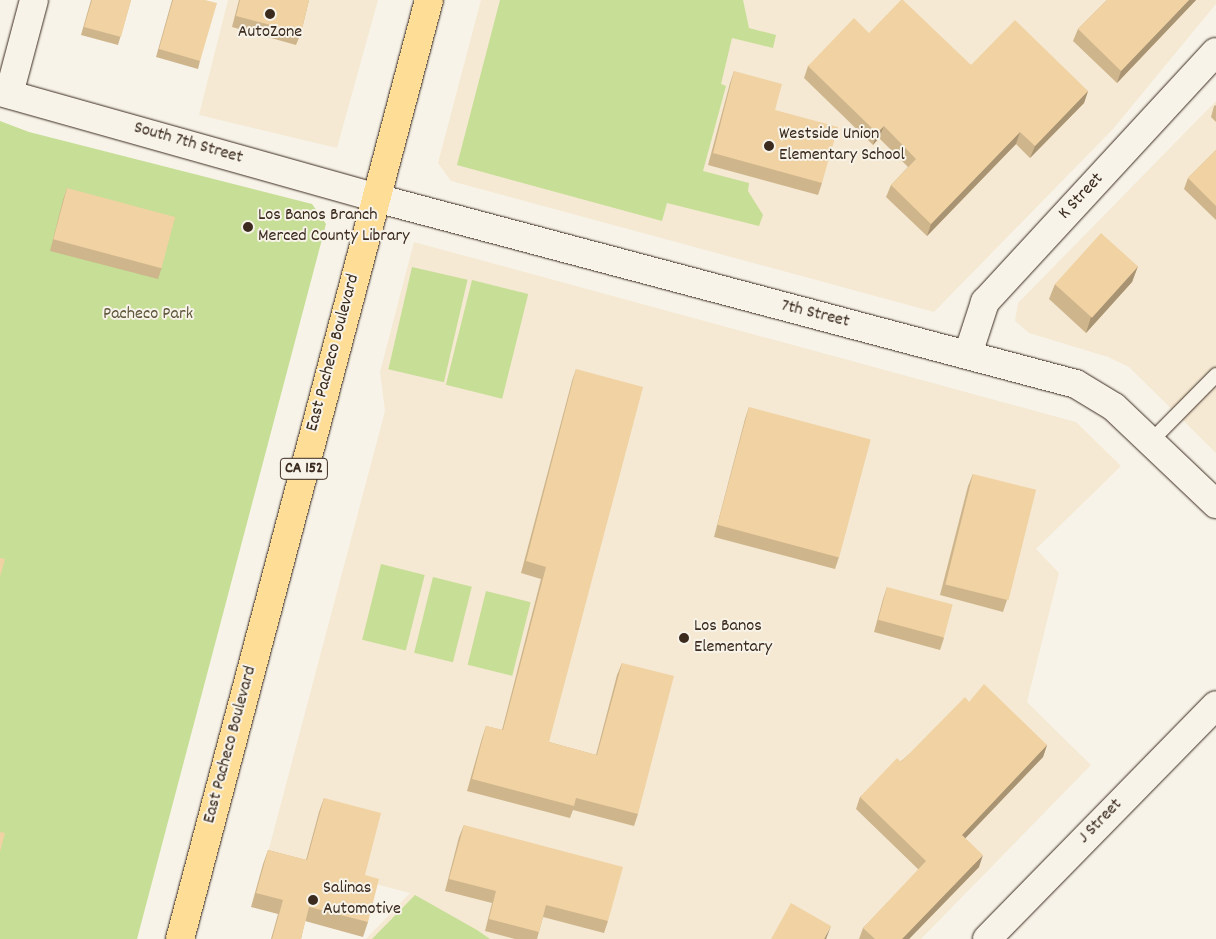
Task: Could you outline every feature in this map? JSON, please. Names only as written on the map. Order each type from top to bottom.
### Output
[{"type":"highway","name":"East Pacheco Boulevard","points":[[180,939],[428,0]]},
{"type":"street","points":[[4,93],[34,0]]},
{"type":"street","name":"K Street","points":[[968,354],[985,302],[1216,52]]},
{"type":"street","name":"South 7th Street","points":[[4,93],[376,198]]},
{"type":"street","name":"7th Street","points":[[376,198],[1076,384],[1095,393],[1151,441],[1216,504]]},
{"type":"street","name":"J Street","points":[[987,939],[1216,705]]},
{"type":"lane","points":[[1151,441],[1216,375]]},
{"type":"shaded area","points":[[228,0],[378,0],[337,148],[199,115]]},
{"type":"shaded area","name":"Westside Union Elementary School","points":[[481,0],[1216,0],[1216,4],[1113,129],[934,312],[451,181],[438,163]]},
{"type":"shaded area","points":[[1216,101],[1216,453],[1129,367],[1108,357],[1029,333],[1015,321],[1018,303]]},
{"type":"shaded area","name":"Los Banos Elementary","points":[[414,242],[1076,422],[1121,466],[1036,549],[1059,573],[1027,702],[1091,765],[921,939],[366,939],[410,893],[267,856],[385,411],[380,372]]},
{"type":"green space","points":[[500,0],[743,0],[749,28],[776,35],[773,48],[732,38],[721,84],[726,86],[703,171],[749,183],[748,191],[763,215],[759,226],[667,203],[662,221],[457,165]]},
{"type":"green space","name":"Pacheco Park","points":[[0,121],[29,132],[312,204],[326,224],[137,939],[0,939]]},
{"type":"green space","points":[[412,267],[468,280],[444,382],[388,369]]},
{"type":"green space","points":[[472,280],[528,294],[502,399],[446,385]]},
{"type":"green space","points":[[381,564],[425,575],[406,651],[362,640]]},
{"type":"green space","points":[[433,577],[472,587],[453,662],[414,653]]},
{"type":"green space","points":[[486,591],[531,602],[512,676],[468,665]]},
{"type":"green space","points":[[415,895],[477,930],[490,939],[372,939]]},
{"type":"building","points":[[92,0],[131,0],[121,37],[84,27]]},
{"type":"building","points":[[173,0],[205,0],[217,3],[200,61],[159,49]]},
{"type":"building","name":"AutoZone","points":[[240,0],[309,0],[301,33],[236,16]]},
{"type":"building","points":[[901,0],[971,65],[1015,20],[1088,91],[1035,146],[1020,132],[931,224],[891,185],[916,159],[884,126],[877,133],[808,66],[854,18],[869,33]]},
{"type":"building","points":[[1107,0],[1189,0],[1121,71],[1078,29]]},
{"type":"building","points":[[734,71],[782,84],[775,110],[838,127],[822,183],[713,153]]},
{"type":"building","points":[[1216,150],[1216,206],[1188,178]]},
{"type":"building","points":[[67,188],[175,217],[161,268],[53,239]]},
{"type":"building","points":[[1101,233],[1138,266],[1092,318],[1055,284]]},
{"type":"building","points":[[576,369],[643,387],[549,742],[597,755],[622,663],[674,676],[638,814],[576,798],[574,806],[472,779],[486,726],[503,730],[546,567],[526,561]]},
{"type":"building","points":[[749,407],[871,440],[839,557],[717,525]]},
{"type":"building","points":[[973,474],[1036,490],[1008,600],[945,585]]},
{"type":"building","points":[[0,558],[5,559],[0,577]]},
{"type":"building","points":[[887,587],[953,605],[944,637],[878,620]]},
{"type":"building","points":[[984,684],[1047,745],[962,835],[983,855],[902,939],[875,939],[863,928],[926,861],[860,797],[897,758],[901,762],[965,697],[969,702]]},
{"type":"building","points":[[324,798],[381,813],[365,875],[379,879],[368,922],[309,907],[301,939],[272,939],[283,900],[256,893],[268,850],[307,860]]},
{"type":"building","points":[[464,825],[623,867],[608,921],[546,905],[539,932],[489,919],[496,891],[449,879]]},
{"type":"building","points":[[0,832],[5,833],[0,852]]},
{"type":"building","points":[[791,903],[831,926],[824,939],[771,939]]},
{"type":"place","name":"AutoZone","points":[[270,14]]},
{"type":"place","name":"Westside Union Elementary School","points":[[769,146]]},
{"type":"place","name":"Los Banos Branch Merced County Library","points":[[248,227]]},
{"type":"place","name":"Los Banos Elementary","points":[[684,638]]},
{"type":"place","name":"Salinas Automotive","points":[[313,900]]}]
